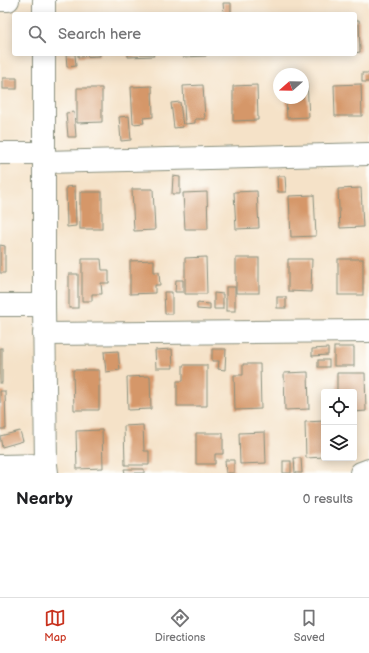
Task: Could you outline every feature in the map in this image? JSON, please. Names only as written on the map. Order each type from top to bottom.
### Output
[{"type":"street","points":[[0,0],[8,0]]},
{"type":"street","points":[[44,0],[44,12]]},
{"type":"street","points":[[0,466],[46,469],[44,334],[44,56]]},
{"type":"street","points":[[0,153],[44,158],[369,154]]},
{"type":"street","points":[[0,306],[44,305]]},
{"type":"street","points":[[44,334],[369,331]]},
{"type":"street","points":[[361,473],[369,470]]},
{"type":"building","points":[[223,3],[231,3],[231,12],[224,12]]},
{"type":"building","points":[[357,20],[359,20],[360,52],[357,53]]},
{"type":"building","points":[[66,56],[75,56],[76,66],[67,67]]},
{"type":"building","points":[[78,56],[100,56],[78,57]]},
{"type":"building","points":[[128,56],[154,56],[128,57]]},
{"type":"building","points":[[183,56],[206,56],[183,57]]},
{"type":"building","points":[[362,73],[369,73],[369,82],[362,82]]},
{"type":"building","points":[[3,78],[17,78],[17,89],[3,89]]},
{"type":"building","points":[[361,84],[362,116],[335,116],[334,85]]},
{"type":"building","points":[[203,85],[205,119],[195,119],[195,123],[185,124],[183,86]]},
{"type":"building","points":[[257,85],[258,120],[233,121],[233,86]]},
{"type":"building","points":[[152,86],[153,117],[143,118],[144,123],[133,124],[131,87]]},
{"type":"building","points":[[77,88],[102,88],[102,122],[77,123]]},
{"type":"building","points":[[180,102],[183,127],[174,128],[171,103]]},
{"type":"building","points":[[286,104],[308,104],[309,117],[287,118]]},
{"type":"building","points":[[74,112],[76,137],[68,137],[66,113]]},
{"type":"building","points":[[129,116],[131,140],[121,141],[119,117]]},
{"type":"building","points":[[173,176],[180,177],[180,194],[172,194]]},
{"type":"building","points":[[277,176],[285,176],[286,192],[278,192]]},
{"type":"building","points":[[75,186],[76,226],[67,227],[66,187]]},
{"type":"building","points":[[361,188],[363,227],[340,228],[338,189]]},
{"type":"building","points":[[132,189],[153,189],[155,230],[134,231]]},
{"type":"building","points":[[257,191],[259,228],[236,229],[234,192]]},
{"type":"building","points":[[80,192],[102,192],[102,229],[80,229]]},
{"type":"building","points":[[207,192],[208,229],[185,229],[183,193]]},
{"type":"building","points":[[314,195],[316,236],[291,237],[289,196]]},
{"type":"building","points":[[0,245],[5,246],[5,273],[0,273]]},
{"type":"building","points":[[206,257],[207,294],[185,294],[185,258]]},
{"type":"building","points":[[236,258],[259,258],[259,293],[236,293]]},
{"type":"building","points":[[82,259],[101,259],[102,270],[109,270],[109,283],[101,283],[102,294],[92,294],[92,301],[82,301]]},
{"type":"building","points":[[288,259],[312,259],[311,292],[288,291]]},
{"type":"building","points":[[338,259],[363,259],[363,295],[338,295]]},
{"type":"building","points":[[154,260],[154,272],[159,272],[160,285],[155,285],[155,293],[130,294],[130,261]]},
{"type":"building","points":[[69,274],[78,274],[78,308],[69,308]]},
{"type":"building","points":[[176,280],[183,280],[183,292],[175,292]]},
{"type":"building","points":[[226,287],[235,287],[235,311],[226,311]]},
{"type":"building","points":[[164,292],[172,292],[172,314],[165,314]]},
{"type":"building","points":[[214,293],[223,294],[223,309],[214,309]]},
{"type":"building","points":[[277,297],[286,297],[286,308],[277,308]]},
{"type":"building","points":[[197,303],[210,304],[210,310],[197,309]]},
{"type":"building","points":[[334,347],[354,347],[354,366],[334,366]]},
{"type":"building","points":[[0,348],[2,348],[2,383],[0,383]]},
{"type":"building","points":[[328,348],[328,355],[312,356],[312,349]]},
{"type":"building","points":[[172,349],[173,368],[156,368],[155,350]]},
{"type":"building","points":[[212,349],[226,349],[225,370],[218,369],[219,361],[212,361]]},
{"type":"building","points":[[118,351],[120,370],[106,372],[104,352]]},
{"type":"building","points":[[318,360],[329,360],[329,367],[318,367]]},
{"type":"building","points":[[243,364],[260,364],[261,409],[235,410],[234,375],[243,375]]},
{"type":"building","points":[[183,365],[207,365],[207,406],[177,406],[177,381],[183,381]]},
{"type":"building","points":[[73,370],[99,370],[99,410],[74,410]]},
{"type":"building","points":[[308,372],[309,409],[285,410],[284,373]]},
{"type":"building","points":[[337,373],[365,373],[366,411],[357,412],[357,389],[337,389]]},
{"type":"building","points":[[150,376],[151,409],[128,410],[127,377]]},
{"type":"building","points":[[0,391],[5,391],[6,429],[0,429]]},
{"type":"building","points":[[321,421],[321,457],[306,458],[305,422]]},
{"type":"building","points":[[143,425],[144,451],[149,451],[149,465],[125,465],[124,426]]},
{"type":"building","points":[[102,430],[103,468],[77,469],[76,431]]},
{"type":"building","points":[[20,431],[23,441],[2,447],[0,436]]},
{"type":"building","points":[[265,432],[266,463],[240,464],[239,433]]},
{"type":"building","points":[[196,433],[223,433],[223,454],[215,454],[215,464],[196,464]]},
{"type":"building","points":[[294,458],[301,458],[302,473],[295,473]]},
{"type":"building","points":[[225,460],[234,460],[234,473],[226,473]]},
{"type":"building","points":[[283,461],[291,461],[291,473],[283,473]]},
{"type":"building","points":[[124,469],[144,469],[144,473],[125,473]]}]
